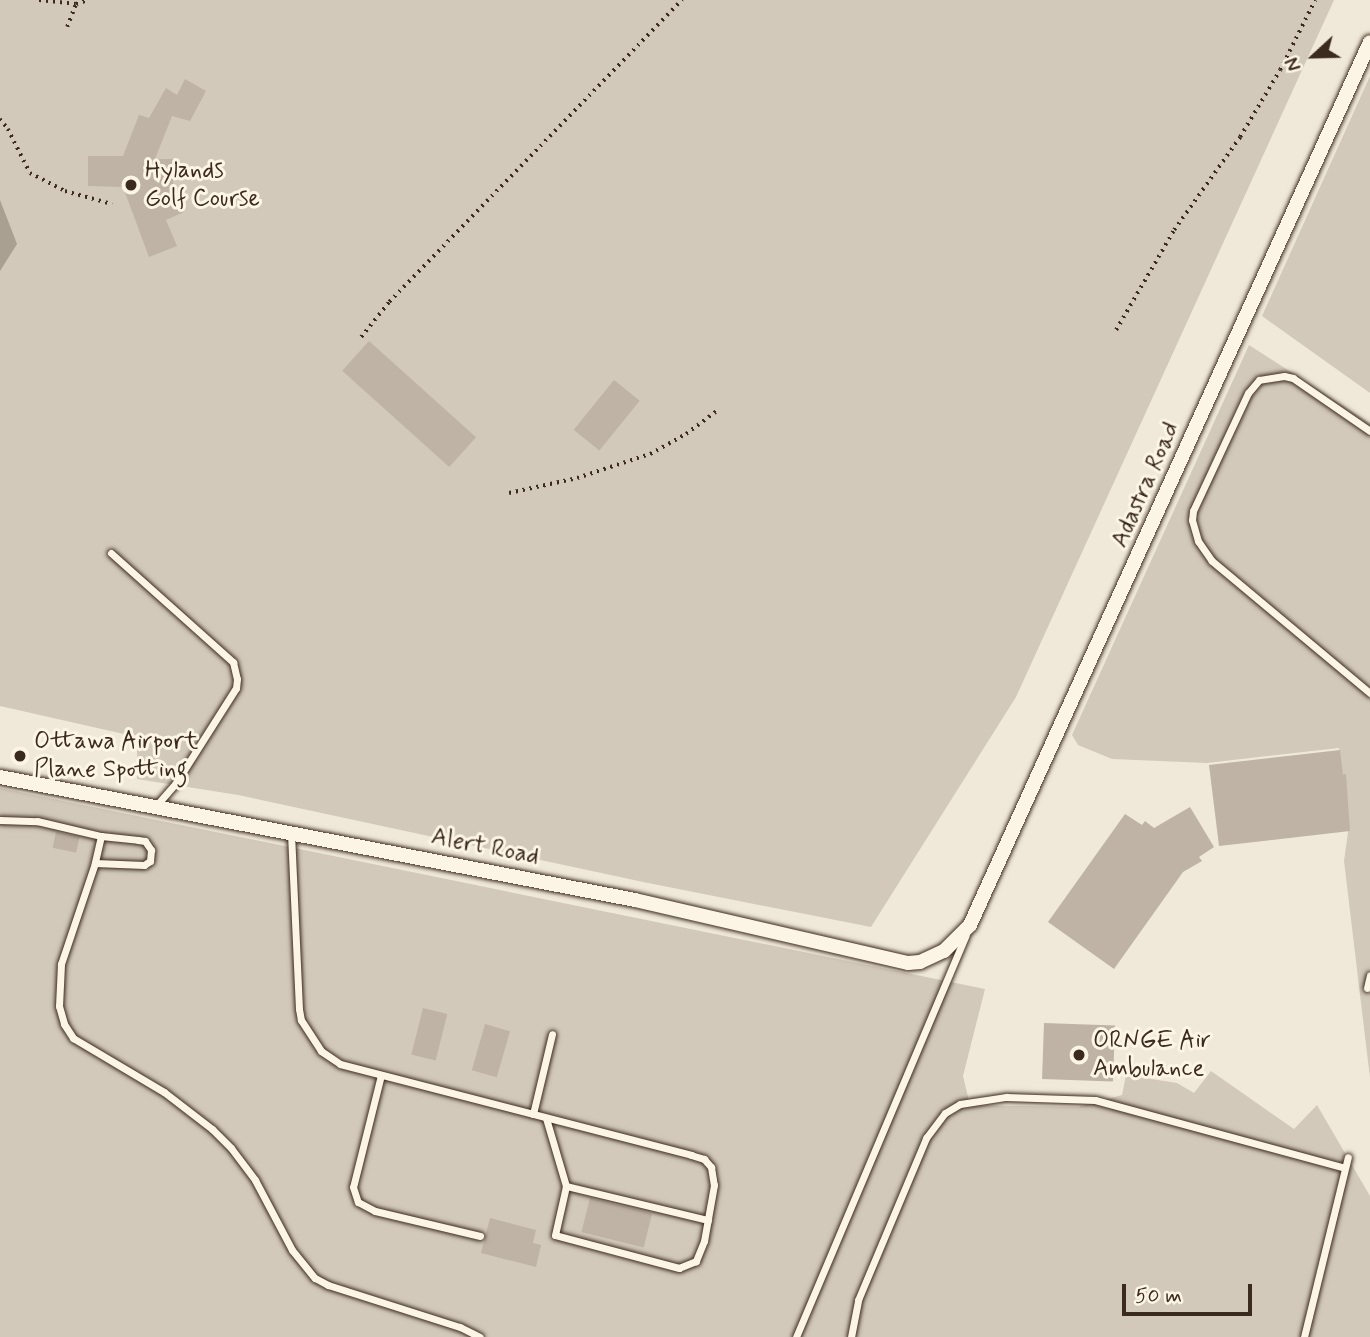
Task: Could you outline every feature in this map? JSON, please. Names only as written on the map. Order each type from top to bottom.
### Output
[{"type":"street","name":"Adastra Road","points":[[956,942],[970,925],[1370,42]]},
{"type":"street","name":"Alert Road","points":[[0,777],[154,809],[635,900],[908,963],[931,958],[956,942]]},
{"type":"lane","points":[[1370,431],[1293,379],[1284,376],[1259,380],[1248,393],[1193,511],[1192,520],[1198,541],[1212,561],[1370,693]]},
{"type":"lane","points":[[111,553],[233,662],[237,679],[236,688],[175,784],[154,809]]},
{"type":"lane","points":[[0,820],[58,825],[101,836],[145,841],[152,856],[144,865],[95,863]]},
{"type":"lane","points":[[290,833],[301,1020],[321,1051],[340,1064],[704,1159],[715,1176],[700,1256],[690,1266],[679,1268],[555,1235],[566,1186],[546,1118]]},
{"type":"lane","points":[[101,836],[95,863],[61,964],[60,1006],[64,1024],[73,1038],[164,1092],[222,1138],[254,1180],[292,1250],[315,1278],[328,1285],[460,1327],[480,1337]]},
{"type":"lane","points":[[796,1337],[970,925]]},
{"type":"lane","points":[[1367,988],[1370,975]]},
{"type":"lane","points":[[533,1114],[552,1034]]},
{"type":"lane","points":[[381,1075],[353,1188],[358,1202],[375,1211],[480,1236]]},
{"type":"lane","points":[[851,1337],[858,1300],[926,1138],[939,1118],[960,1104],[1006,1097],[1095,1100],[1345,1168]]},
{"type":"lane","points":[[1304,1337],[1348,1157]]},
{"type":"lane","points":[[566,1186],[708,1220]]},
{"type":"path","points":[[39,0],[76,4],[88,0]]},
{"type":"path","points":[[360,337],[389,302],[682,0]]},
{"type":"path","points":[[1116,330],[1174,230],[1240,137],[1280,70],[1315,0]]},
{"type":"path","points":[[67,27],[76,4]]},
{"type":"path","points":[[0,119],[9,129],[30,173],[65,191],[112,204]]},
{"type":"path","points":[[509,493],[577,478],[650,454],[686,434],[718,410]]},
{"type":"shaded area","name":"Hylands Golf Course","points":[[0,0],[1334,0],[1016,697],[871,927],[643,882],[238,795],[137,779],[137,737],[0,706]]},
{"type":"shaded area","points":[[1370,76],[1370,393],[1262,316]]},
{"type":"shaded area","points":[[0,200],[17,244],[0,271]]},
{"type":"shaded area","points":[[1249,345],[1370,423],[1370,1078],[1344,861],[1348,832],[1339,748],[1207,763],[1112,759],[1078,745],[1072,735]]},
{"type":"shaded area","points":[[0,788],[985,989],[963,1076],[970,1105],[1078,1107],[1122,1095],[1126,1075],[1177,1083],[1194,1093],[1211,1071],[1294,1129],[1317,1105],[1370,1196],[1370,1337],[0,1337]]},
{"type":"building","name":"Hylands Golf Course","points":[[185,79],[206,91],[190,121],[172,116],[155,159],[173,159],[173,183],[184,212],[166,220],[177,246],[149,257],[123,187],[88,186],[88,156],[123,156],[139,115],[149,118],[166,88],[177,95]]},
{"type":"building","points":[[369,341],[476,437],[449,467],[342,371]]},
{"type":"building","points":[[614,380],[640,401],[599,451],[574,430]]},
{"type":"building","points":[[1340,750],[1343,775],[1346,774],[1350,831],[1219,846],[1209,765]]},
{"type":"building","points":[[1190,807],[1214,847],[1199,857],[1202,861],[1183,872],[1114,969],[1048,922],[1125,814],[1142,825],[1145,821],[1154,828]]},
{"type":"building","points":[[56,832],[79,837],[76,853],[53,848]]},
{"type":"building","points":[[423,1008],[447,1014],[436,1061],[411,1055]]},
{"type":"building","name":"ORNGE Air Ambulance","points":[[1044,1023],[1115,1025],[1113,1081],[1042,1079]]},
{"type":"building","points":[[485,1024],[510,1031],[497,1077],[472,1070]]},
{"type":"building","points":[[590,1198],[652,1213],[644,1247],[582,1232]]},
{"type":"building","points":[[490,1218],[536,1230],[533,1243],[541,1245],[536,1267],[481,1253]]},
{"type":"place","name":"Hylands Golf Course","points":[[131,185]]},
{"type":"place","name":"Ottawa Airport Plane Spotting","points":[[20,756]]},
{"type":"place","name":"ORNGE Air Ambulance","points":[[1079,1055]]}]
